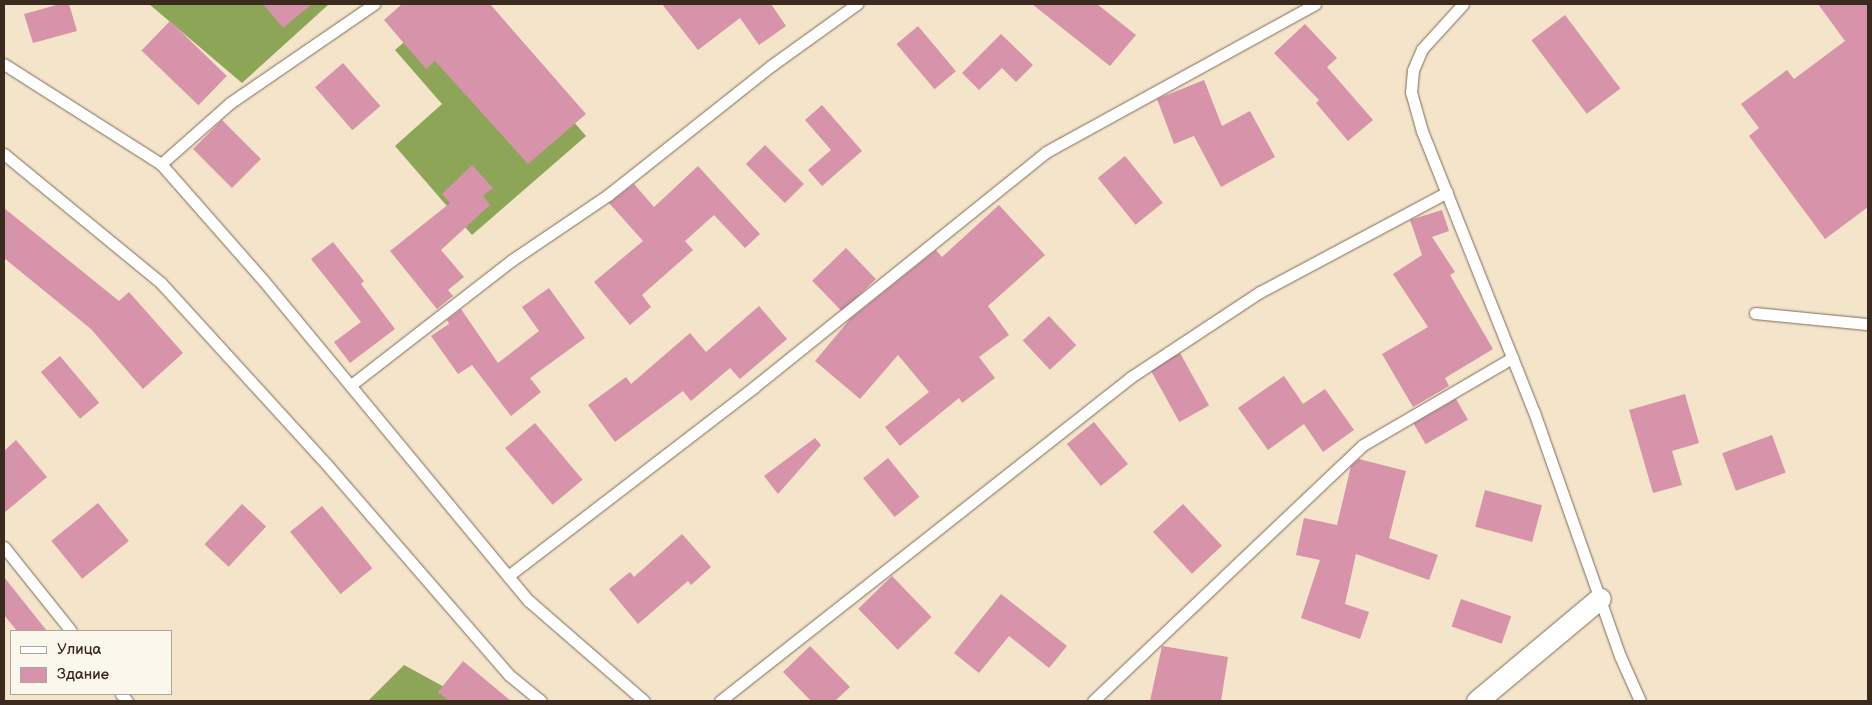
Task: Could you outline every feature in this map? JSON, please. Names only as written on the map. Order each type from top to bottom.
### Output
[{"type":"street","points":[[1477,701],[1600,598]]},
{"type":"lane","points":[[162,164],[230,103],[374,4]]},
{"type":"lane","points":[[351,385],[512,260],[608,195],[772,64],[857,4]]},
{"type":"lane","points":[[508,576],[754,387],[1046,152],[1315,4]]},
{"type":"lane","points":[[1463,4],[1422,49],[1413,70],[1411,92],[1422,131],[1512,358],[1640,701]]},
{"type":"lane","points":[[4,64],[162,164],[351,385],[529,601],[644,701]]},
{"type":"lane","points":[[4,154],[161,283],[328,466],[510,675],[541,701]]},
{"type":"lane","points":[[720,701],[1131,377],[1260,292],[1447,192]]},
{"type":"lane","points":[[1755,313],[1868,324]]},
{"type":"lane","points":[[1093,701],[1363,445],[1512,358]]},
{"type":"lane","points":[[5,551],[70,630]]},
{"type":"green space","points":[[149,4],[328,4],[328,5],[242,83]]},
{"type":"green space","points":[[448,4],[471,4],[586,136],[472,235],[395,146],[442,104],[395,50]]},
{"type":"green space","points":[[404,665],[459,695],[466,701],[368,701]]},
{"type":"building","points":[[60,4],[69,4],[77,31],[33,43],[24,14]]},
{"type":"building","points":[[263,4],[312,4],[283,28]]},
{"type":"building","points":[[402,4],[490,4],[586,114],[528,164],[435,61],[426,69],[384,20]]},
{"type":"building","points":[[662,4],[771,4],[786,26],[759,45],[740,18],[698,50]]},
{"type":"building","points":[[1032,4],[1097,4],[1136,35],[1110,66]]},
{"type":"building","points":[[1818,4],[1868,4],[1868,207],[1825,239],[1749,136],[1759,128],[1741,104],[1787,70],[1794,79],[1845,41]]},
{"type":"building","points":[[1565,15],[1620,88],[1587,114],[1531,40]]},
{"type":"building","points":[[170,21],[227,76],[198,105],[142,50]]},
{"type":"building","points":[[1305,24],[1337,58],[1327,67],[1373,120],[1348,141],[1316,103],[1319,100],[1274,53]]},
{"type":"building","points":[[918,26],[956,71],[934,89],[897,44]]},
{"type":"building","points":[[1001,34],[1033,65],[1016,82],[1002,68],[979,90],[962,73]]},
{"type":"building","points":[[343,63],[380,106],[352,130],[315,87]]},
{"type":"building","points":[[1204,80],[1222,126],[1250,111],[1275,157],[1221,187],[1194,136],[1174,144],[1157,99]]},
{"type":"building","points":[[822,105],[862,151],[822,186],[808,170],[831,150],[805,120]]},
{"type":"building","points":[[222,120],[261,159],[232,188],[193,149]]},
{"type":"building","points":[[765,145],[804,184],[785,203],[746,164]]},
{"type":"building","points":[[1125,156],[1163,203],[1136,225],[1098,178]]},
{"type":"building","points":[[472,165],[493,188],[483,196],[490,205],[441,250],[464,277],[448,290],[453,296],[437,309],[390,251],[450,203],[442,194]]},
{"type":"building","points":[[698,166],[760,234],[745,248],[714,215],[685,241],[693,250],[642,295],[651,307],[630,325],[594,282],[643,241],[609,203],[634,184],[654,207]]},
{"type":"building","points":[[999,205],[1045,255],[988,306],[1009,335],[979,357],[995,378],[962,403],[959,398],[900,446],[885,427],[929,392],[898,355],[860,399],[815,361],[850,319],[936,250],[942,257]]},
{"type":"building","points":[[4,208],[119,301],[129,292],[183,353],[143,389],[91,329],[4,258]]},
{"type":"building","points":[[1442,210],[1449,231],[1432,237],[1455,272],[1450,275],[1493,349],[1445,378],[1449,386],[1413,407],[1382,354],[1428,327],[1393,274],[1422,255],[1410,220]]},
{"type":"building","points":[[333,242],[364,281],[361,284],[395,329],[350,363],[334,342],[361,322],[311,259]]},
{"type":"building","points":[[846,248],[876,279],[842,312],[812,281]]},
{"type":"building","points":[[549,288],[585,338],[530,378],[541,392],[511,416],[472,365],[458,374],[431,336],[449,324],[447,320],[461,309],[498,363],[539,331],[522,307]]},
{"type":"building","points":[[759,306],[787,339],[740,379],[730,368],[691,401],[683,391],[615,442],[588,405],[626,377],[631,384],[690,333],[706,352]]},
{"type":"building","points":[[1049,316],[1076,345],[1050,370],[1023,341]]},
{"type":"building","points":[[1180,353],[1209,405],[1179,422],[1150,369]]},
{"type":"building","points":[[60,356],[99,403],[80,419],[41,372]]},
{"type":"building","points":[[1284,376],[1303,404],[1325,389],[1354,430],[1323,452],[1304,424],[1268,450],[1238,408]]},
{"type":"building","points":[[1685,394],[1699,443],[1672,451],[1682,485],[1653,493],[1629,410]]},
{"type":"building","points":[[1456,399],[1468,420],[1426,444],[1414,424]]},
{"type":"building","points":[[1094,422],[1128,464],[1101,486],[1067,444]]},
{"type":"building","points":[[535,423],[583,480],[553,505],[505,448]]},
{"type":"building","points":[[1772,435],[1786,473],[1736,491],[1722,453]]},
{"type":"building","points":[[815,438],[821,445],[778,494],[764,476]]},
{"type":"building","points":[[16,440],[47,477],[4,513],[4,451]]},
{"type":"building","points":[[888,458],[919,497],[895,517],[863,478]]},
{"type":"building","points":[[1359,459],[1406,471],[1389,538],[1438,555],[1429,580],[1356,554],[1345,604],[1369,612],[1360,639],[1301,618],[1320,560],[1296,555],[1304,518],[1337,525],[1351,466]]},
{"type":"building","points":[[1485,490],[1542,505],[1532,542],[1475,527]]},
{"type":"building","points":[[98,503],[129,541],[82,579],[51,541]]},
{"type":"building","points":[[242,504],[266,527],[229,567],[204,544]]},
{"type":"building","points":[[1183,504],[1222,546],[1192,574],[1153,532]]},
{"type":"building","points":[[322,506],[372,568],[340,594],[290,532]]},
{"type":"building","points":[[682,534],[711,567],[691,585],[688,581],[638,624],[609,589],[630,572],[634,577]]},
{"type":"building","points":[[892,576],[932,617],[898,650],[858,609]]},
{"type":"building","points":[[4,577],[46,630],[16,630],[4,615]]},
{"type":"building","points":[[1001,594],[1067,646],[1049,668],[1009,636],[979,673],[954,653]]},
{"type":"building","points":[[1461,599],[1511,616],[1502,644],[1452,626]]},
{"type":"building","points":[[810,646],[850,687],[835,701],[811,701],[783,672]]},
{"type":"building","points":[[1162,646],[1228,657],[1221,701],[1150,701]]},
{"type":"building","points":[[463,661],[511,701],[449,701],[438,692]]}]
